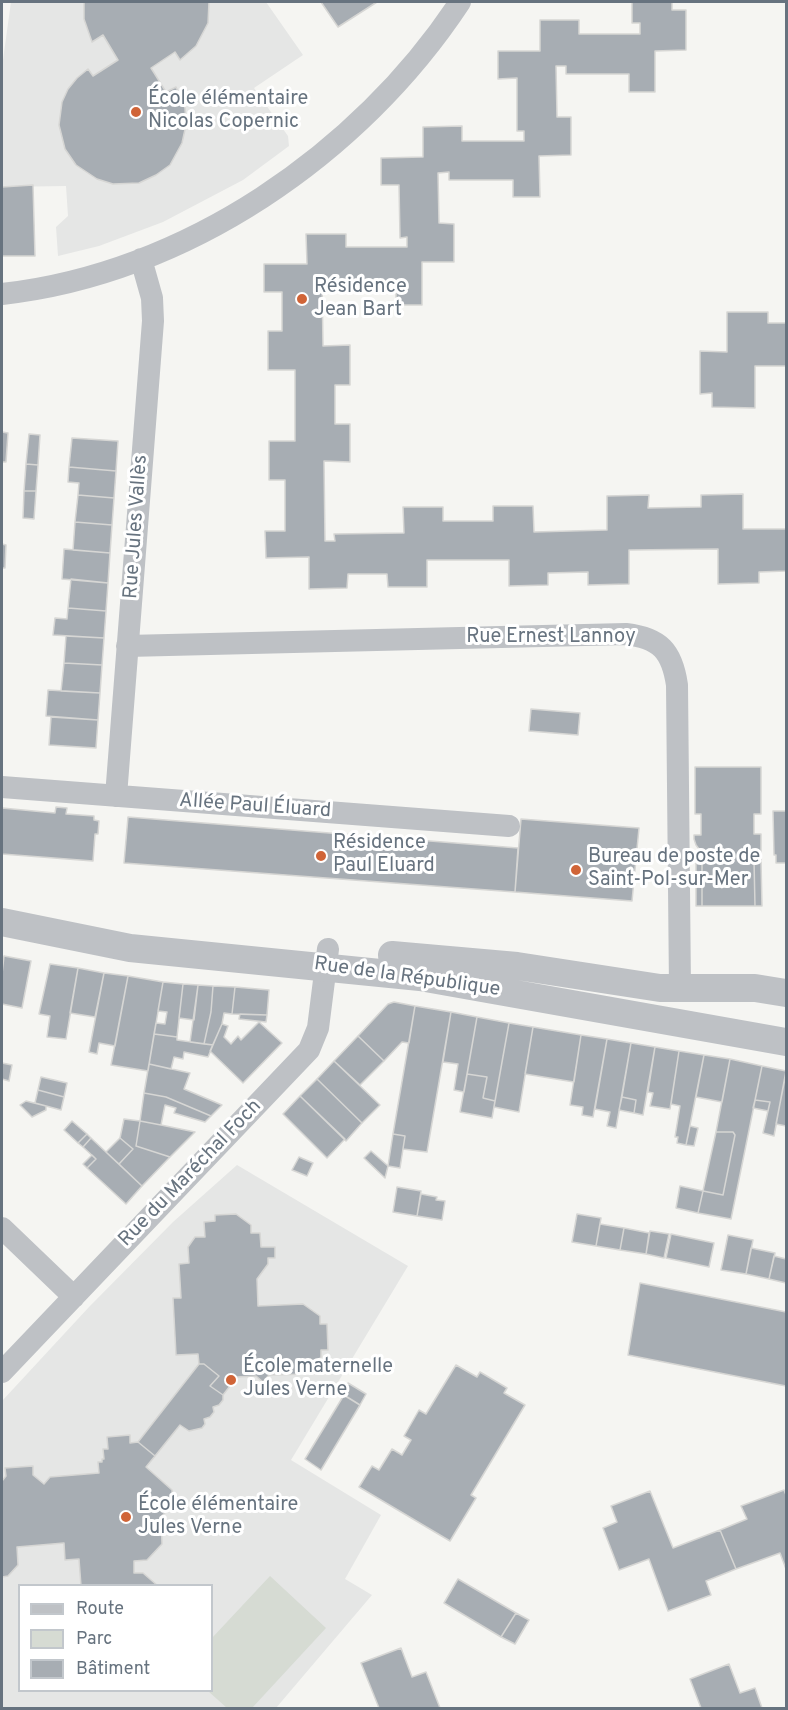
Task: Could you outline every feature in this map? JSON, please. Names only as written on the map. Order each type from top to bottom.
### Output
[{"type":"street","points":[[2,294],[65,283],[141,259],[182,242],[230,216],[292,176],[327,149],[370,110],[406,73],[460,2]]},
{"type":"street","name":"Rue Jules Vallès","points":[[116,796],[153,321],[152,298],[141,259]]},
{"type":"street","name":"Rue Ernest Lannoy","points":[[127,646],[626,634],[646,637],[656,642],[669,656],[677,685],[680,989]]},
{"type":"street","name":"Allée Paul Éluard","points":[[2,787],[509,826]]},
{"type":"street","name":"Rue de la République","points":[[14,924],[130,948],[517,966],[621,983],[680,989],[754,988],[786,993]]},
{"type":"street","name":"Rue de la République","points":[[327,958],[420,977],[786,1042]]},
{"type":"street","name":"Rue du Maréchal Foch","points":[[2,1372],[309,1050],[318,1028],[327,958]]},
{"type":"street","points":[[2,1227],[74,1297]]},
{"type":"shaded area","name":"École élémentaire Nicolas Copernic","points":[[11,2],[266,2],[303,55],[254,88],[288,136],[289,146],[243,180],[163,222],[99,246],[58,256],[56,227],[68,216],[66,186],[2,187],[2,67]]},
{"type":"shaded area","points":[[237,1165],[408,1266],[291,1460],[381,1515],[345,1579],[372,1595],[276,1708],[2,1708],[2,1401],[89,1307],[173,1222]]},
{"type":"green space","points":[[270,1576],[326,1628],[252,1708],[227,1708],[209,1692],[213,1692],[213,1637]]},
{"type":"building","points":[[84,2],[209,2],[208,23],[196,46],[180,60],[175,52],[151,68],[166,92],[176,87],[185,108],[186,125],[182,143],[170,165],[139,183],[113,184],[97,179],[76,165],[65,149],[59,125],[62,102],[68,89],[88,69],[93,76],[118,60],[103,35],[92,42],[84,19]]},
{"type":"building","points":[[321,2],[377,2],[338,27]]},
{"type":"building","name":"Résidence Jean Bart","points":[[632,2],[672,2],[672,10],[686,10],[686,50],[655,51],[655,92],[629,92],[629,74],[566,74],[566,66],[556,66],[557,117],[571,117],[571,155],[539,156],[540,197],[513,197],[513,180],[449,180],[449,172],[438,173],[439,223],[454,224],[454,262],[422,262],[422,305],[396,305],[396,287],[333,287],[332,280],[322,280],[323,346],[350,345],[350,385],[335,385],[335,424],[350,424],[350,462],[324,461],[325,541],[335,541],[334,534],[404,533],[403,507],[443,507],[443,521],[493,521],[493,506],[533,506],[534,532],[607,530],[607,496],[649,495],[648,508],[701,507],[701,495],[743,494],[743,529],[786,529],[786,571],[759,572],[759,583],[718,584],[718,549],[629,550],[629,584],[588,585],[588,572],[548,573],[548,585],[509,586],[509,560],[427,560],[427,587],[388,587],[387,574],[348,574],[347,588],[309,589],[309,557],[266,558],[265,531],[285,531],[285,480],[269,480],[269,441],[295,441],[295,370],[268,370],[268,331],[282,331],[282,292],[264,292],[264,264],[307,264],[306,234],[346,234],[346,247],[407,247],[407,237],[400,238],[399,185],[381,185],[381,158],[423,157],[423,127],[462,126],[462,141],[524,141],[524,131],[517,131],[517,78],[498,79],[498,51],[540,51],[540,20],[579,20],[579,34],[640,34],[640,23],[632,23]]},
{"type":"building","points":[[33,185],[35,256],[2,256],[2,187]]},
{"type":"building","points":[[727,312],[768,312],[768,323],[786,323],[786,366],[755,366],[755,408],[712,407],[712,393],[700,394],[700,351],[727,352]]},
{"type":"building","points":[[2,432],[8,433],[6,462],[2,462]]},
{"type":"building","points":[[29,434],[40,435],[38,465],[26,464]]},
{"type":"building","points":[[72,438],[118,441],[116,471],[69,467]]},
{"type":"building","points":[[26,464],[38,465],[36,491],[24,491]]},
{"type":"building","points":[[69,467],[116,471],[114,498],[78,495],[79,483],[68,482]]},
{"type":"building","points":[[24,491],[36,491],[34,519],[23,518]]},
{"type":"building","points":[[78,495],[114,498],[112,525],[75,522]]},
{"type":"building","points":[[75,522],[112,525],[110,553],[73,550]]},
{"type":"building","points":[[2,544],[6,545],[5,568],[2,568]]},
{"type":"building","points":[[64,549],[110,553],[108,583],[62,579]]},
{"type":"building","points":[[71,579],[108,583],[106,611],[68,608]]},
{"type":"building","points":[[68,608],[106,611],[104,638],[53,635],[55,618],[67,619]]},
{"type":"building","points":[[66,636],[104,638],[102,665],[64,663]]},
{"type":"building","points":[[64,663],[102,665],[100,693],[61,691]]},
{"type":"building","points":[[48,690],[100,693],[98,720],[46,716]]},
{"type":"building","points":[[531,709],[580,713],[578,735],[529,731]]},
{"type":"building","points":[[51,717],[98,720],[96,748],[49,745]]},
{"type":"building","points":[[695,767],[761,767],[761,814],[754,814],[754,834],[761,834],[761,861],[754,861],[755,906],[702,906],[702,853],[694,839],[694,835],[701,835],[701,814],[695,814]]},
{"type":"building","points":[[56,807],[67,808],[66,814],[94,816],[94,820],[99,821],[98,834],[95,834],[93,861],[2,854],[2,808],[55,813]]},
{"type":"building","points":[[773,811],[786,811],[786,863],[776,863],[776,855],[774,855]]},
{"type":"building","name":"Résidence Paul Eluard","points":[[128,817],[518,848],[515,892],[124,863]]},
{"type":"building","name":"Bureau de poste de Saint-Pol-sur-Mer","points":[[521,819],[639,828],[632,901],[515,892]]},
{"type":"building","points":[[696,859],[702,859],[702,906],[696,906]]},
{"type":"building","points":[[754,861],[761,861],[762,906],[755,906]]},
{"type":"building","points":[[4,956],[31,961],[22,1008],[2,1004]]},
{"type":"building","points":[[50,964],[78,968],[66,1039],[47,1037],[50,1016],[39,1014]]},
{"type":"building","points":[[78,968],[104,973],[95,1017],[70,1013]]},
{"type":"building","points":[[104,973],[128,976],[115,1046],[99,1043],[97,1054],[89,1052]]},
{"type":"building","points":[[128,976],[163,982],[148,1071],[111,1065]]},
{"type":"building","points":[[163,982],[183,984],[177,1037],[154,1034],[156,1023],[165,1024],[167,1012],[158,1011]]},
{"type":"building","points":[[183,984],[198,985],[194,1020],[179,1018]]},
{"type":"building","points":[[198,985],[213,986],[211,1012],[204,1044],[190,1042]]},
{"type":"building","points":[[213,986],[235,987],[232,1014],[224,1013],[213,1045],[204,1044],[211,1012]]},
{"type":"building","points":[[235,987],[269,990],[267,1015],[232,1014]]},
{"type":"building","points":[[394,1002],[415,1006],[409,1043],[402,1042],[384,1061],[358,1036],[388,1004]]},
{"type":"building","points":[[415,1006],[451,1012],[427,1152],[403,1149],[405,1136],[393,1134]]},
{"type":"building","points":[[451,1012],[477,1017],[464,1092],[454,1090],[458,1064],[443,1062]]},
{"type":"building","points":[[240,1014],[267,1015],[266,1022],[239,1019]]},
{"type":"building","points":[[477,1017],[509,1023],[495,1101],[483,1098],[487,1077],[467,1074]]},
{"type":"building","points":[[259,1022],[282,1043],[243,1083],[210,1051],[222,1024],[228,1026],[224,1037],[231,1044],[238,1036],[241,1040]]},
{"type":"building","points":[[509,1023],[533,1027],[519,1112],[494,1107]]},
{"type":"building","points":[[533,1027],[581,1035],[574,1082],[525,1074]]},
{"type":"building","points":[[154,1034],[213,1045],[208,1057],[184,1052],[183,1059],[174,1057],[171,1069],[149,1064]]},
{"type":"building","points":[[581,1035],[607,1039],[593,1117],[582,1115],[583,1107],[570,1105]]},
{"type":"building","points":[[358,1036],[384,1061],[360,1085],[334,1061]]},
{"type":"building","points":[[607,1039],[631,1043],[616,1128],[607,1126],[610,1112],[595,1109]]},
{"type":"building","points":[[631,1043],[655,1047],[643,1115],[634,1113],[636,1100],[622,1097]]},
{"type":"building","points":[[655,1047],[679,1051],[670,1109],[650,1106],[653,1093],[648,1092]]},
{"type":"building","points":[[679,1051],[704,1055],[686,1145],[677,1143],[678,1137],[675,1137],[680,1106],[671,1104]]},
{"type":"building","points":[[704,1055],[730,1059],[722,1102],[696,1097]]},
{"type":"building","points":[[730,1059],[762,1066],[731,1219],[698,1213],[703,1191],[723,1195],[735,1135],[733,1132],[716,1132]]},
{"type":"building","points":[[334,1061],[380,1105],[362,1123],[317,1079]]},
{"type":"building","points":[[2,1063],[12,1065],[9,1081],[2,1079]]},
{"type":"building","points":[[149,1064],[190,1073],[184,1089],[222,1105],[211,1116],[166,1097],[144,1093]]},
{"type":"building","points":[[762,1066],[786,1071],[774,1136],[763,1133],[770,1102],[755,1100]]},
{"type":"building","points":[[786,1073],[786,1126],[776,1124]]},
{"type":"building","points":[[467,1074],[487,1077],[483,1098],[495,1101],[492,1118],[460,1112]]},
{"type":"building","points":[[41,1077],[67,1083],[64,1097],[38,1090]]},
{"type":"building","points":[[317,1079],[362,1123],[346,1141],[300,1096]]},
{"type":"building","points":[[38,1090],[64,1097],[61,1110],[35,1103]]},
{"type":"building","points":[[144,1093],[166,1097],[211,1116],[205,1122],[174,1113],[176,1108],[165,1105],[161,1125],[140,1121]]},
{"type":"building","points":[[300,1096],[345,1139],[327,1158],[283,1114]]},
{"type":"building","points":[[622,1097],[636,1100],[634,1113],[619,1110]]},
{"type":"building","points":[[755,1100],[770,1102],[768,1111],[753,1108]]},
{"type":"building","points":[[26,1101],[46,1106],[46,1110],[32,1117],[20,1105]]},
{"type":"building","points":[[124,1119],[140,1121],[136,1146],[170,1157],[142,1186],[119,1164],[133,1149],[120,1138]]},
{"type":"building","points":[[72,1121],[87,1134],[78,1143],[64,1130]]},
{"type":"building","points":[[140,1121],[195,1132],[170,1157],[136,1146]]},
{"type":"building","points":[[690,1126],[698,1128],[694,1146],[686,1145]]},
{"type":"building","points":[[716,1132],[733,1132],[735,1135],[723,1195],[703,1191]]},
{"type":"building","points":[[87,1134],[91,1138],[83,1147],[78,1143]]},
{"type":"building","points":[[393,1134],[405,1136],[400,1168],[388,1166]]},
{"type":"building","points":[[91,1138],[142,1186],[126,1204],[87,1168],[96,1159],[83,1147]]},
{"type":"building","points":[[120,1138],[133,1149],[119,1164],[106,1152]]},
{"type":"building","points":[[371,1151],[388,1166],[385,1178],[364,1158]]},
{"type":"building","points":[[92,1155],[96,1159],[87,1168],[83,1164]]},
{"type":"building","points":[[299,1157],[313,1163],[307,1176],[292,1170]]},
{"type":"building","points":[[680,1186],[703,1191],[698,1213],[676,1208]]},
{"type":"building","points":[[397,1187],[421,1191],[417,1216],[393,1212]]},
{"type":"building","points":[[421,1194],[445,1201],[442,1220],[417,1216]]},
{"type":"building","points":[[236,1214],[251,1225],[251,1233],[260,1233],[261,1247],[275,1247],[275,1258],[268,1258],[268,1264],[257,1279],[258,1306],[303,1304],[320,1316],[320,1324],[327,1324],[328,1350],[321,1350],[321,1357],[308,1374],[269,1375],[263,1382],[256,1376],[237,1377],[223,1395],[210,1386],[219,1376],[204,1364],[199,1364],[198,1354],[176,1355],[173,1298],[181,1298],[179,1264],[189,1263],[188,1247],[195,1237],[205,1237],[204,1222],[215,1221],[215,1215]]},
{"type":"building","points":[[577,1214],[601,1218],[596,1246],[572,1242]]},
{"type":"building","points":[[600,1224],[624,1228],[620,1250],[596,1246]]},
{"type":"building","points":[[624,1228],[649,1233],[646,1254],[620,1250]]},
{"type":"building","points":[[650,1231],[669,1234],[664,1258],[646,1254]]},
{"type":"building","points":[[671,1234],[714,1243],[709,1267],[666,1258]]},
{"type":"building","points":[[728,1235],[753,1240],[746,1274],[721,1270]]},
{"type":"building","points":[[751,1248],[775,1253],[769,1279],[746,1274]]},
{"type":"building","points":[[774,1256],[786,1259],[786,1283],[769,1279]]},
{"type":"building","points":[[640,1283],[786,1312],[786,1386],[628,1355]]},
{"type":"building","points":[[199,1364],[204,1364],[219,1376],[210,1386],[223,1395],[223,1400],[219,1405],[213,1407],[214,1412],[210,1417],[204,1419],[205,1424],[202,1428],[189,1431],[180,1425],[155,1456],[138,1442]]},
{"type":"building","points":[[456,1365],[477,1377],[480,1372],[507,1388],[504,1393],[525,1405],[471,1495],[476,1498],[450,1541],[359,1487],[372,1466],[379,1470],[392,1449],[402,1455],[411,1440],[404,1436],[419,1410],[426,1414]]},
{"type":"building","points":[[348,1383],[366,1394],[360,1405],[342,1394]]},
{"type":"building","points":[[344,1395],[360,1405],[321,1470],[305,1459]]},
{"type":"building","points":[[130,1435],[130,1443],[138,1442],[155,1456],[146,1467],[172,1490],[173,1504],[161,1517],[162,1544],[147,1560],[134,1561],[134,1573],[143,1573],[156,1584],[81,1584],[79,1559],[65,1560],[64,1543],[17,1547],[18,1565],[8,1576],[2,1577],[2,1481],[6,1476],[5,1468],[33,1466],[33,1475],[44,1484],[50,1477],[99,1473],[98,1462],[104,1459],[103,1449],[108,1449],[107,1437]]},
{"type":"building","points":[[784,1490],[786,1495],[786,1569],[780,1553],[736,1569],[720,1530],[747,1519],[741,1506]]},
{"type":"building","points":[[650,1491],[673,1548],[720,1530],[736,1569],[706,1581],[711,1595],[668,1611],[649,1559],[619,1570],[603,1528],[617,1522],[611,1506]]},
{"type":"building","points":[[458,1579],[516,1613],[501,1637],[444,1603]]},
{"type":"building","points":[[516,1613],[529,1620],[515,1644],[501,1637]]},
{"type":"building","points":[[401,1648],[412,1677],[426,1672],[440,1708],[379,1708],[361,1663]]},
{"type":"building","points":[[729,1664],[740,1693],[755,1688],[762,1708],[701,1708],[690,1679]]},
{"type":"place","name":"École élémentaire Nicolas Copernic","points":[[136,112]]},
{"type":"place","name":"Résidence Jean Bart","points":[[302,299]]},
{"type":"place","name":"Résidence Paul Eluard","points":[[321,856]]},
{"type":"place","name":"Bureau de poste de Saint-Pol-sur-Mer","points":[[576,870]]},
{"type":"place","name":"École maternelle Jules Verne","points":[[231,1380]]},
{"type":"place","name":"École élémentaire Jules Verne","points":[[126,1517]]}]
